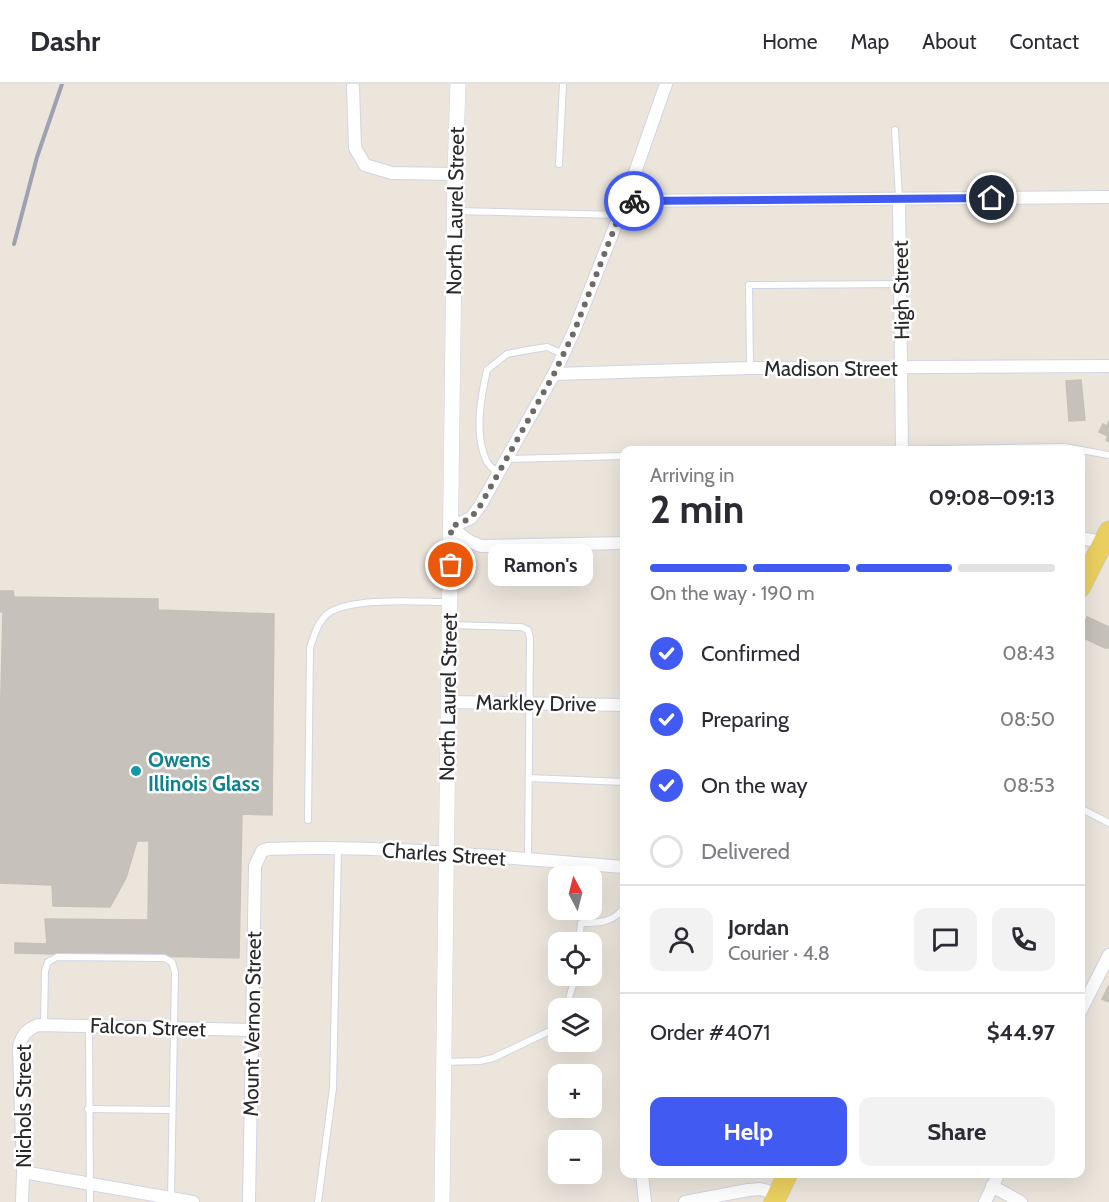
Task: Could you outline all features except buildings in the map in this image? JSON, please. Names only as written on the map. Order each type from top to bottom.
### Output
[{"type":"main road","points":[[1085,579],[1107,539]]},
{"type":"main road","points":[[776,1198],[786,1178]]},
{"type":"street","name":"North Laurel Street","points":[[442,1202],[445,853],[458,84]]},
{"type":"street","points":[[620,543],[481,546],[469,541],[451,527],[471,518],[508,459],[554,374],[574,332],[620,215],[666,84]]},
{"type":"street","points":[[353,87],[355,148],[365,165],[392,173],[455,174]]},
{"type":"street","points":[[625,201],[1109,197]]},
{"type":"street","name":"High Street","points":[[899,199],[902,446]]},
{"type":"street","name":"Madison Street","points":[[554,374],[750,369],[1109,366]]},
{"type":"street","points":[[1085,538],[1107,539]]},
{"type":"street","name":"Markley Drive","points":[[448,702],[620,705]]},
{"type":"street","name":"Charles Street","points":[[265,850],[309,847],[395,849],[620,867]]},
{"type":"street","name":"Mount Vernon Street","points":[[249,1202],[255,866],[265,850]]},
{"type":"street","points":[[1085,1002],[1109,955]]},
{"type":"street","name":"Nichols Street","points":[[22,1202],[19,1047],[27,1030],[38,1024],[44,1025]]},
{"type":"street","name":"Falcon Street","points":[[44,1025],[252,1030]]},
{"type":"street","points":[[23,1172],[193,1202]]},
{"type":"street","points":[[643,1178],[645,1202]]},
{"type":"street","points":[[985,1202],[996,1178]]},
{"type":"street","points":[[992,1186],[1021,1202]]},
{"type":"street","points":[[685,1202],[760,1189],[776,1198]]},
{"type":"lane","points":[[559,164],[563,84]]},
{"type":"lane","name":"High Street","points":[[895,130],[899,199]]},
{"type":"lane","points":[[455,211],[620,215]]},
{"type":"lane","points":[[750,369],[749,285],[901,284]]},
{"type":"lane","points":[[499,474],[486,461],[482,439],[480,405],[487,370],[507,354],[547,347],[563,354]]},
{"type":"lane","points":[[1085,451],[1109,455]]},
{"type":"lane","points":[[508,459],[620,456]]},
{"type":"lane","points":[[308,820],[310,648],[315,628],[329,613],[348,605],[450,602]]},
{"type":"lane","points":[[450,625],[521,627],[528,630],[530,638],[528,860]]},
{"type":"lane","points":[[529,778],[620,782]]},
{"type":"lane","points":[[1085,811],[1109,823]]},
{"type":"lane","points":[[318,1202],[333,1089],[338,848]]},
{"type":"lane","points":[[580,932],[581,922],[608,921],[620,913]]},
{"type":"lane","points":[[44,1025],[45,971],[48,962],[57,957],[164,958],[172,962],[175,972],[171,1198]]},
{"type":"lane","points":[[89,1026],[90,1202]]},
{"type":"lane","points":[[444,1062],[480,1061],[493,1058],[548,1032]]},
{"type":"lane","points":[[88,1109],[172,1110]]},
{"type":"railway","points":[[14,244],[37,157],[62,84]]},
{"type":"way so far","points":[[451,565],[451,527],[471,518],[508,459],[574,332],[625,201],[634,201]]},
{"type":"place","name":"Ramon's","points":[[451,565]]},
{"type":"place","name":"Owens Illinois Glass","points":[[136,771]]},
{"type":"route","points":[[634,201],[992,198]]}]
